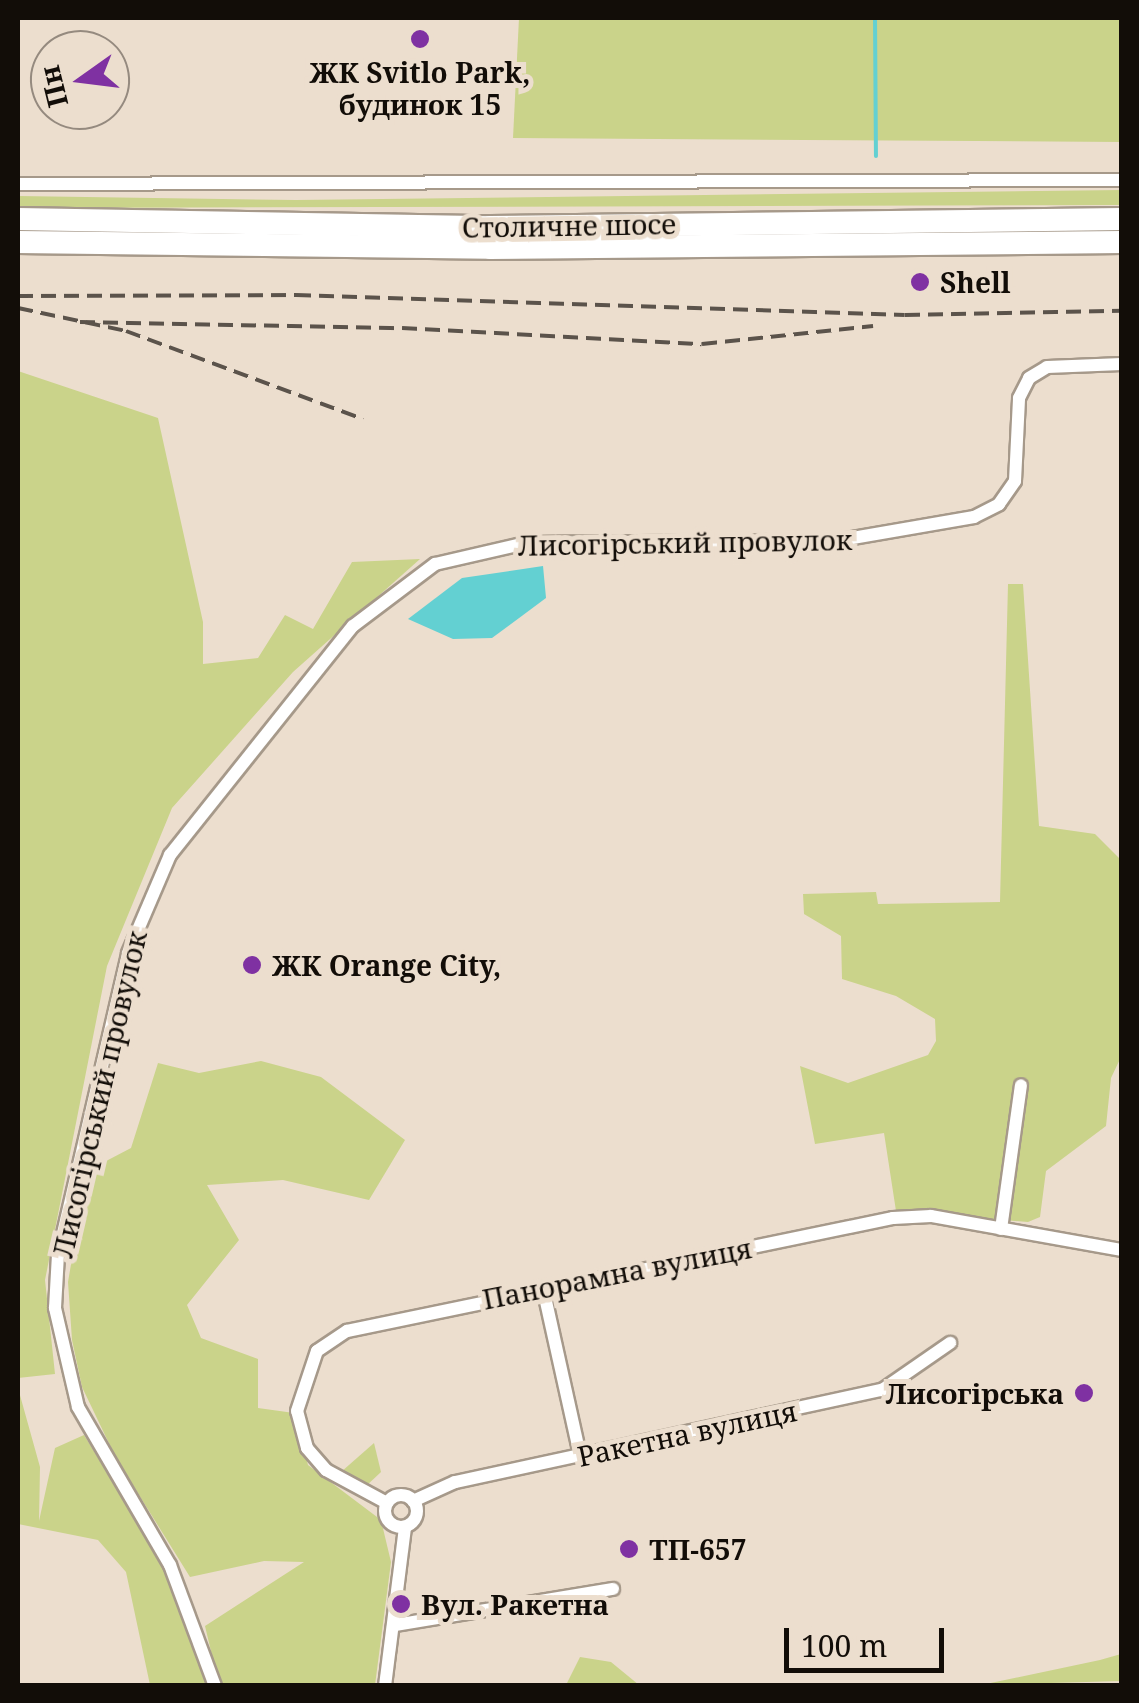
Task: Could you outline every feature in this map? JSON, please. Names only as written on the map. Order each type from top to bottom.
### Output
[{"type":"highway","name":"Столичне шосе","points":[[18,220],[490,226],[1122,219]]},
{"type":"highway","name":"Столичне шосе","points":[[18,242],[470,248],[1122,242]]},
{"type":"street","name":"Столичне шосе","points":[[18,184],[1122,180]]},
{"type":"street","name":"Лисогірський провулок","points":[[215,1686],[170,1565],[78,1408],[56,1308],[58,1256],[128,952],[170,855],[353,626],[416,574],[474,550],[526,543],[842,540],[974,518],[999,504],[1015,482],[1018,398],[1028,378],[1047,367],[1122,364]]},
{"type":"street","points":[[1001,1229],[1021,1085]]},
{"type":"street","name":"Панорамна вулиця","points":[[387,1503],[326,1470],[307,1448],[298,1393],[317,1351],[368,1324],[893,1218],[932,1216],[1122,1250]]},
{"type":"street","points":[[544,1288],[580,1455]]},
{"type":"street","name":"Ракетна вулиця","points":[[413,1501],[455,1482],[882,1390],[950,1343]]},
{"type":"street","points":[[385,1686],[405,1527],[416,1518],[413,1501],[400,1496],[387,1503],[387,1520],[405,1527]]},
{"type":"street","points":[[395,1625],[613,1590]]},
{"type":"green space","points":[[519,18],[1121,18],[1121,142],[513,138]]},
{"type":"green space","points":[[1122,190],[1121,205],[18,208],[18,196],[296,200]]},
{"type":"green space","points":[[18,371],[158,418],[203,622],[203,664],[258,658],[285,615],[313,629],[352,562],[420,559],[293,672],[172,808],[107,966],[45,1280],[55,1374],[18,1378]]},
{"type":"green space","points":[[1008,584],[1023,584],[1039,826],[1095,834],[1121,860],[1121,1057],[1111,1078],[1106,1126],[1046,1171],[1040,1217],[1028,1222],[896,1211],[884,1133],[815,1144],[800,1066],[848,1083],[928,1055],[936,1041],[935,1019],[896,996],[842,979],[841,936],[804,914],[803,894],[876,892],[878,904],[1000,902]]},
{"type":"green space","points":[[261,1061],[321,1077],[405,1140],[369,1200],[283,1180],[207,1185],[239,1240],[187,1305],[201,1338],[258,1359],[258,1408],[294,1413],[308,1465],[381,1520],[391,1562],[375,1685],[219,1685],[205,1626],[304,1562],[264,1561],[190,1577],[116,1458],[82,1387],[72,1340],[68,1282],[87,1171],[131,1148],[158,1063],[199,1073]]},
{"type":"green space","points":[[18,1388],[40,1467],[39,1521],[55,1448],[84,1435],[166,1568],[207,1685],[150,1685],[126,1572],[98,1540],[18,1524]]},
{"type":"green space","points":[[374,1443],[381,1472],[365,1487],[341,1472]]},
{"type":"green space","points":[[1121,1654],[1121,1681],[981,1685],[1100,1660]]},
{"type":"green space","points":[[580,1657],[611,1662],[639,1685],[566,1685]]},
{"type":"water","points":[[543,566],[546,598],[492,638],[453,639],[408,619],[462,578]]},
{"type":"waterway","points":[[875,18],[876,156]]},
{"type":"railway","points":[[18,296],[296,295],[905,315],[1122,311]]},
{"type":"railway","points":[[18,308],[126,331],[363,419]]},
{"type":"railway","points":[[80,322],[402,328],[702,344],[873,326]]},
{"type":"place","name":"ЖК Svitlo Park, будинок 15","points":[[420,39]]},
{"type":"place","name":"Shell","points":[[920,282]]},
{"type":"place","name":"ЖК Orange City,","points":[[252,965]]},
{"type":"place","name":"Лисогірська","points":[[1084,1393]]},
{"type":"place","name":"ТП-657","points":[[629,1549]]},
{"type":"place","name":"Вул. Ракетна","points":[[401,1604]]}]
